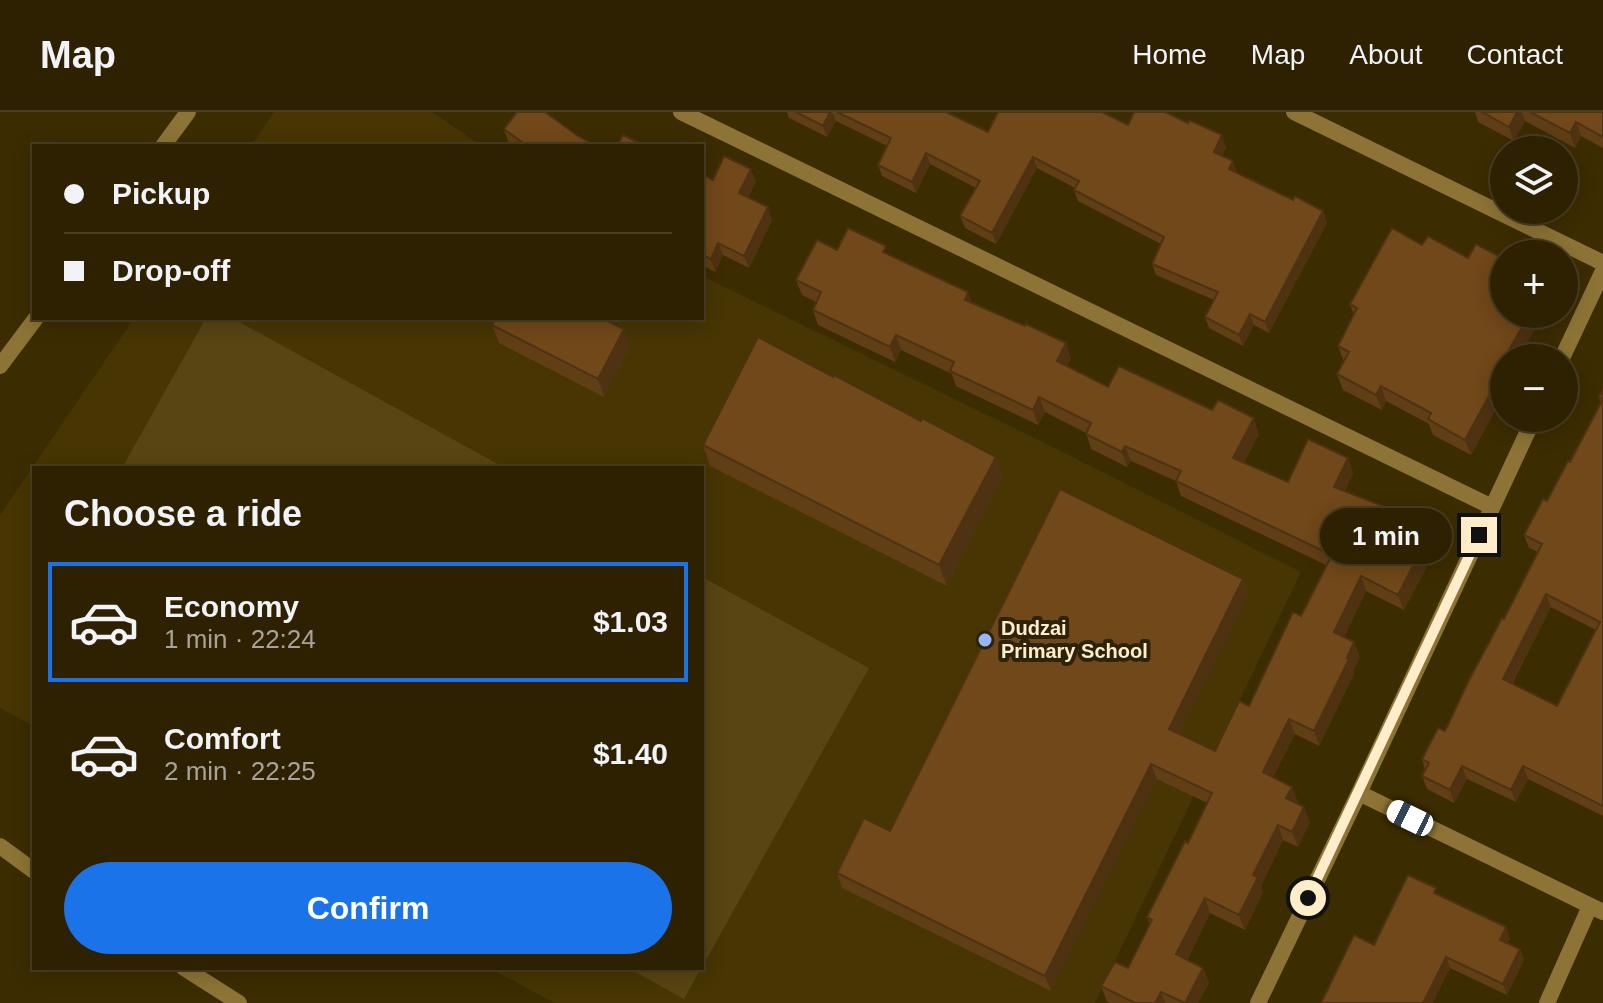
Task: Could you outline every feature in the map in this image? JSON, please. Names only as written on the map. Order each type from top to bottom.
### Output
[{"type":"street","points":[[164,144],[188,112]]},
{"type":"street","points":[[681,112],[1492,507]]},
{"type":"street","points":[[1294,112],[1603,263]]},
{"type":"street","points":[[1569,344],[1603,271]]},
{"type":"street","points":[[0,366],[34,320]]},
{"type":"street","points":[[1258,1003],[1527,432]]},
{"type":"street","points":[[1359,793],[1596,909],[1547,1003]]},
{"type":"street","points":[[0,846],[32,870]]},
{"type":"street","points":[[187,970],[239,1003]]},
{"type":"shaded area","points":[[274,112],[432,112],[479,144],[252,144]]},
{"type":"shaded area","name":"Dudzai Primary School","points":[[704,277],[1301,572],[1095,1003],[555,1003],[493,970],[704,970],[704,466],[33,466],[133,320],[704,320]]},
{"type":"shaded area","points":[[205,320],[236,320],[501,466],[123,466]]},
{"type":"shaded area","name":"Dudzai Primary School","points":[[32,468],[32,725],[0,708],[0,515]]},
{"type":"shaded area","points":[[704,578],[869,668],[704,963]]},
{"type":"shaded area","points":[[632,970],[700,970],[684,999]]},
{"type":"building","points":[[517,112],[545,112],[592,144],[524,144],[504,129]]},
{"type":"building","points":[[796,112],[830,112],[823,126]]},
{"type":"building","points":[[837,112],[946,112],[988,132],[998,112],[1102,112],[1128,125],[1134,112],[1165,112],[1222,135],[1214,152],[1233,161],[1229,169],[1323,211],[1265,322],[1250,314],[1239,335],[1205,317],[1218,292],[1152,264],[1164,237],[1074,190],[1079,181],[1033,157],[992,233],[960,216],[980,181],[926,153],[912,182],[878,165],[891,138]]},
{"type":"building","points":[[1482,112],[1517,112],[1509,127]]},
{"type":"building","points":[[1530,112],[1603,112],[1603,137],[1576,122],[1570,133]]},
{"type":"building","points":[[623,135],[641,144],[618,144]]},
{"type":"building","points":[[724,156],[751,169],[739,193],[768,207],[744,256],[718,243],[711,259],[704,256],[704,175],[713,180]]},
{"type":"building","points":[[848,228],[886,246],[883,252],[968,292],[965,300],[1066,343],[1057,361],[1108,387],[1119,366],[1212,410],[1218,400],[1254,418],[1233,458],[1288,482],[1308,439],[1348,458],[1334,487],[1398,512],[1389,536],[1420,552],[1398,595],[1361,576],[1334,632],[1354,642],[1349,659],[1314,731],[1289,719],[1263,772],[1292,787],[1286,798],[1304,807],[1292,832],[1278,825],[1253,875],[1258,877],[1239,915],[1205,898],[1176,954],[1203,968],[1185,1003],[1161,992],[1155,1003],[1135,1003],[1101,986],[1115,962],[1128,968],[1152,920],[1147,917],[1212,793],[1151,764],[1045,976],[837,873],[864,818],[890,831],[1060,489],[1243,579],[1169,729],[1215,751],[1239,701],[1249,706],[1293,612],[1301,616],[1332,555],[1176,481],[1181,471],[1125,446],[1122,452],[1086,434],[1091,423],[1039,397],[1033,410],[950,371],[954,362],[896,335],[890,347],[813,310],[821,292],[796,280],[817,240],[837,250]]},
{"type":"building","points":[[1392,228],[1422,245],[1428,236],[1468,258],[1476,244],[1490,252],[1490,328],[1522,328],[1512,344],[1490,344],[1490,394],[1465,440],[1428,419],[1431,413],[1381,386],[1376,395],[1337,374],[1349,352],[1338,346],[1357,308],[1350,304]]},
{"type":"building","points":[[495,320],[605,320],[624,329],[598,379],[492,325]]},
{"type":"building","points":[[758,337],[996,457],[939,565],[703,445]]},
{"type":"building","points":[[1603,399],[1603,806],[1523,766],[1511,790],[1462,766],[1450,790],[1422,776],[1429,763],[1422,759],[1438,728],[1445,731],[1542,544],[1524,535],[1543,499],[1547,501]],"holes":[[[1546,594],[1600,622],[1557,706],[1503,679]]]},
{"type":"building","points":[[1408,875],[1436,888],[1434,893],[1506,927],[1500,940],[1520,949],[1503,984],[1446,957],[1423,1003],[1321,1003],[1354,935],[1374,945]]},
{"type":"place","name":"Dudzai Primary School","points":[[985,640]]},
{"type":"route","points":[[1308,898],[1479,535]]}]
